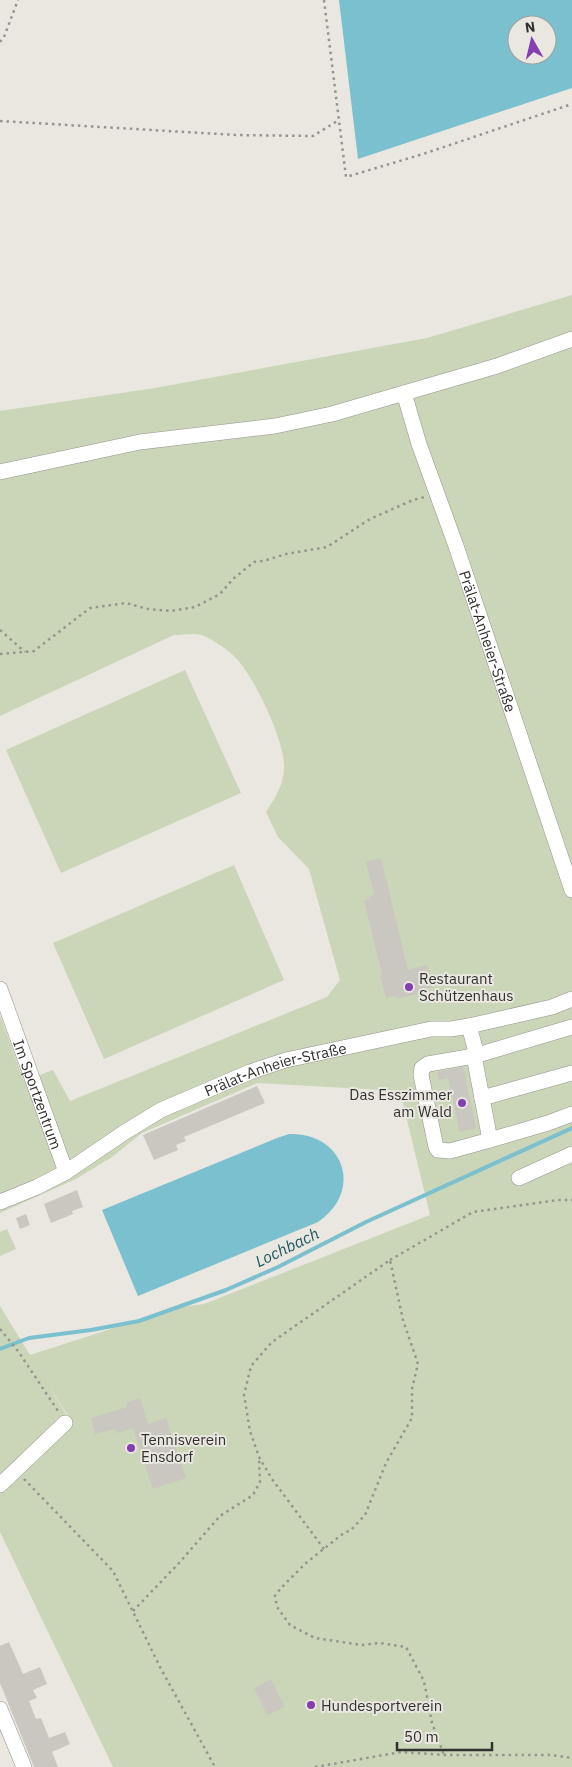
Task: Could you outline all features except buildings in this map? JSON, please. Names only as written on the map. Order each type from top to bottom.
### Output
[{"type":"street","points":[[0,472],[140,442],[275,426],[332,414],[497,366],[572,339]]},
{"type":"street","name":"Prälat-Anheier-Straße","points":[[404,393],[419,444],[438,494],[572,890]]},
{"type":"street","name":"Im Sportzentrum","points":[[0,989],[66,1172]]},
{"type":"street","name":"Prälat-Anheier-Straße","points":[[0,1202],[37,1187],[66,1172],[125,1132],[162,1110],[250,1072],[286,1060],[396,1036],[431,1029],[451,1029],[470,1026],[552,1007],[572,999]]},
{"type":"street","points":[[470,1026],[490,1140]]},
{"type":"street","points":[[572,1027],[474,1056],[425,1066],[421,1070],[438,1150],[450,1151],[548,1123],[572,1114]]},
{"type":"street","points":[[482,1098],[572,1073]]},
{"type":"street","points":[[519,1178],[572,1154]]},
{"type":"street","points":[[0,1485],[65,1423]]},
{"type":"street","points":[[0,1710],[24,1767]]},
{"type":"path","points":[[0,42],[4,37],[18,0]]},
{"type":"path","points":[[324,0],[346,177],[423,154],[572,104]]},
{"type":"path","points":[[0,121],[236,135],[313,136],[339,120]]},
{"type":"path","points":[[0,654],[34,651],[90,608],[126,603],[148,609],[171,611],[195,607],[220,594],[233,579],[254,562],[327,547],[370,518],[412,500],[438,494]]},
{"type":"path","points":[[0,630],[25,652]]},
{"type":"path","points":[[324,1549],[272,1480],[259,1457],[250,1431],[244,1395],[251,1366],[272,1342],[390,1260],[473,1212],[558,1200],[572,1200]]},
{"type":"path","points":[[390,1260],[404,1320],[418,1364],[412,1389],[412,1418],[386,1463],[365,1515],[350,1531],[345,1532],[306,1563],[275,1596],[277,1607],[290,1625],[316,1638],[362,1645],[380,1644],[406,1647],[424,1681],[432,1723],[444,1755]]},
{"type":"path","points":[[0,1328],[18,1351],[65,1423]]},
{"type":"path","points":[[133,1611],[180,1563],[220,1516],[253,1495],[260,1482],[259,1457]]},
{"type":"path","points":[[16,1471],[113,1572],[162,1669],[215,1767]]},
{"type":"path","points":[[315,1767],[401,1752],[444,1755],[551,1755],[572,1758]]},
{"type":"green space","points":[[572,295],[572,1767],[113,1767],[0,1532],[0,1306],[30,1355],[176,1308],[204,1304],[430,1215],[400,1091],[257,1083],[142,1133],[112,1157],[76,1179],[0,1213],[0,1015],[24,1081],[53,1070],[70,1101],[327,997],[340,980],[309,869],[278,837],[266,812],[273,802],[284,774],[283,756],[274,726],[259,693],[243,666],[221,645],[201,635],[174,635],[0,716],[0,411],[155,388],[427,338]],"holes":[[[48,1384],[70,1419],[17,1479],[9,1471],[67,1416]]]},
{"type":"green space","points":[[185,670],[241,793],[61,873],[6,750]]},
{"type":"green space","points":[[234,865],[284,980],[104,1059],[53,943]]},
{"type":"green space","points":[[7,1229],[16,1249],[0,1256],[0,1232]]},
{"type":"water","points":[[339,0],[572,0],[572,88],[358,159]]},
{"type":"water","points":[[289,1134],[308,1136],[323,1143],[334,1153],[341,1166],[344,1180],[341,1195],[332,1209],[318,1222],[138,1296],[102,1210]]},
{"type":"waterway","name":"Lochbach","points":[[0,1349],[29,1338],[91,1330],[139,1321],[226,1290],[278,1267],[366,1222],[572,1128]]},
{"type":"place","name":"Restaurant Schützenhaus","points":[[409,987]]},
{"type":"place","name":"Das Esszimmer am Wald","points":[[462,1103]]},
{"type":"place","name":"Tennisverein Ensdorf","points":[[131,1448]]},
{"type":"place","name":"Hundesportverein","points":[[311,1705]]}]
